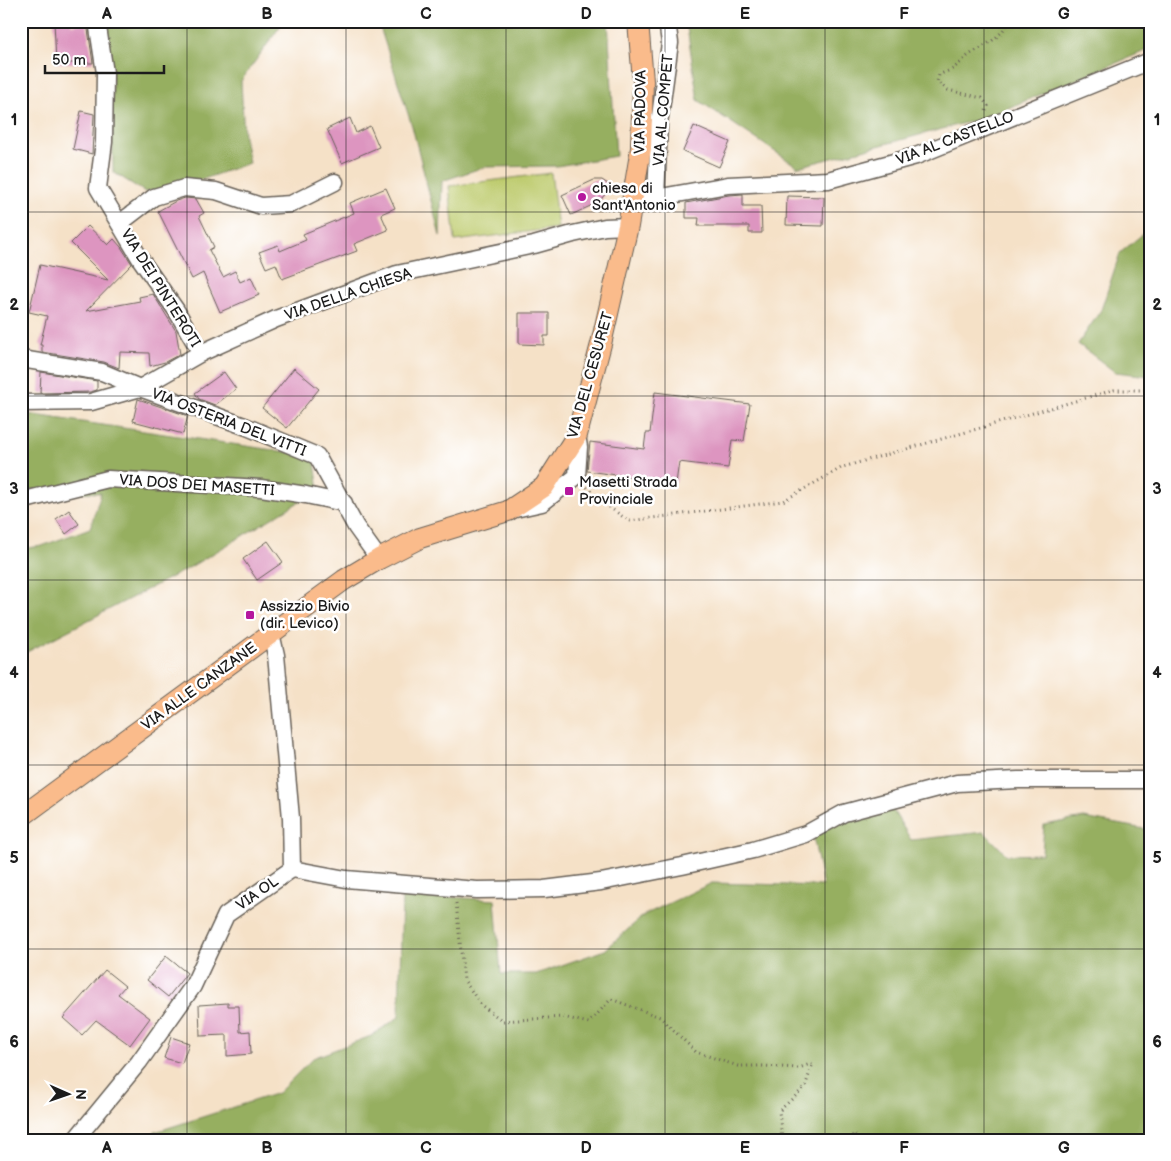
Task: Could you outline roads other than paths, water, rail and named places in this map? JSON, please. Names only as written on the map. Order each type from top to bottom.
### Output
[{"type":"main road","name":"VIA PADOVA","points":[[628,226],[641,148],[643,81],[638,21]]},
{"type":"main road","name":"VIA DEL CESURET","points":[[379,559],[420,538],[508,511],[544,487],[577,435],[601,344],[628,226]]},
{"type":"main road","name":"VIA ALLE CANZANE","points":[[21,817],[344,580],[379,559]]},
{"type":"street","name":"VIA DEI PINTEROTI","points":[[97,21],[105,73],[104,142],[98,188],[141,260],[176,310],[201,352]]},
{"type":"street","name":"VIA AL COMPET","points":[[656,198],[659,124],[670,43],[667,21]]},
{"type":"street","name":"VIA AL CASTELLO","points":[[633,202],[728,185],[828,180],[916,156],[1150,60]]},
{"type":"street","name":"VIA DEI PINTEROTI","points":[[120,223],[154,197],[184,188],[216,191],[261,206],[291,204],[335,182]]},
{"type":"street","name":"VIA DELLA CHIESA","points":[[21,402],[91,402],[140,388],[201,352],[276,319],[397,274],[534,245],[605,227],[628,226]]},
{"type":"street","name":"VIA OSTERIA DEL VITTI","points":[[21,359],[102,372],[247,427],[317,456],[356,527],[379,559]]},
{"type":"street","points":[[508,511],[542,503],[577,476],[580,447],[577,435]]},
{"type":"street","name":"VIA DOS DEI MASETTI","points":[[21,501],[108,479],[261,488],[306,495],[344,504]]},
{"type":"street","name":"VIA OL","points":[[75,1140],[139,1062],[193,986],[226,915],[292,869],[291,818],[276,655],[271,633]]},
{"type":"street","points":[[292,869],[346,879],[477,890],[544,889],[601,882],[753,850],[806,834],[844,813],[957,783],[1018,780],[1150,780]]},
{"type":"place","name":"chiesa di Sant'Antonio","points":[[582,197]]},
{"type":"place","name":"Masetti Strada Provinciale","points":[[569,491]]},
{"type":"place","name":"Assizzio Bivio (dir. Levico)","points":[[250,615]]}]
